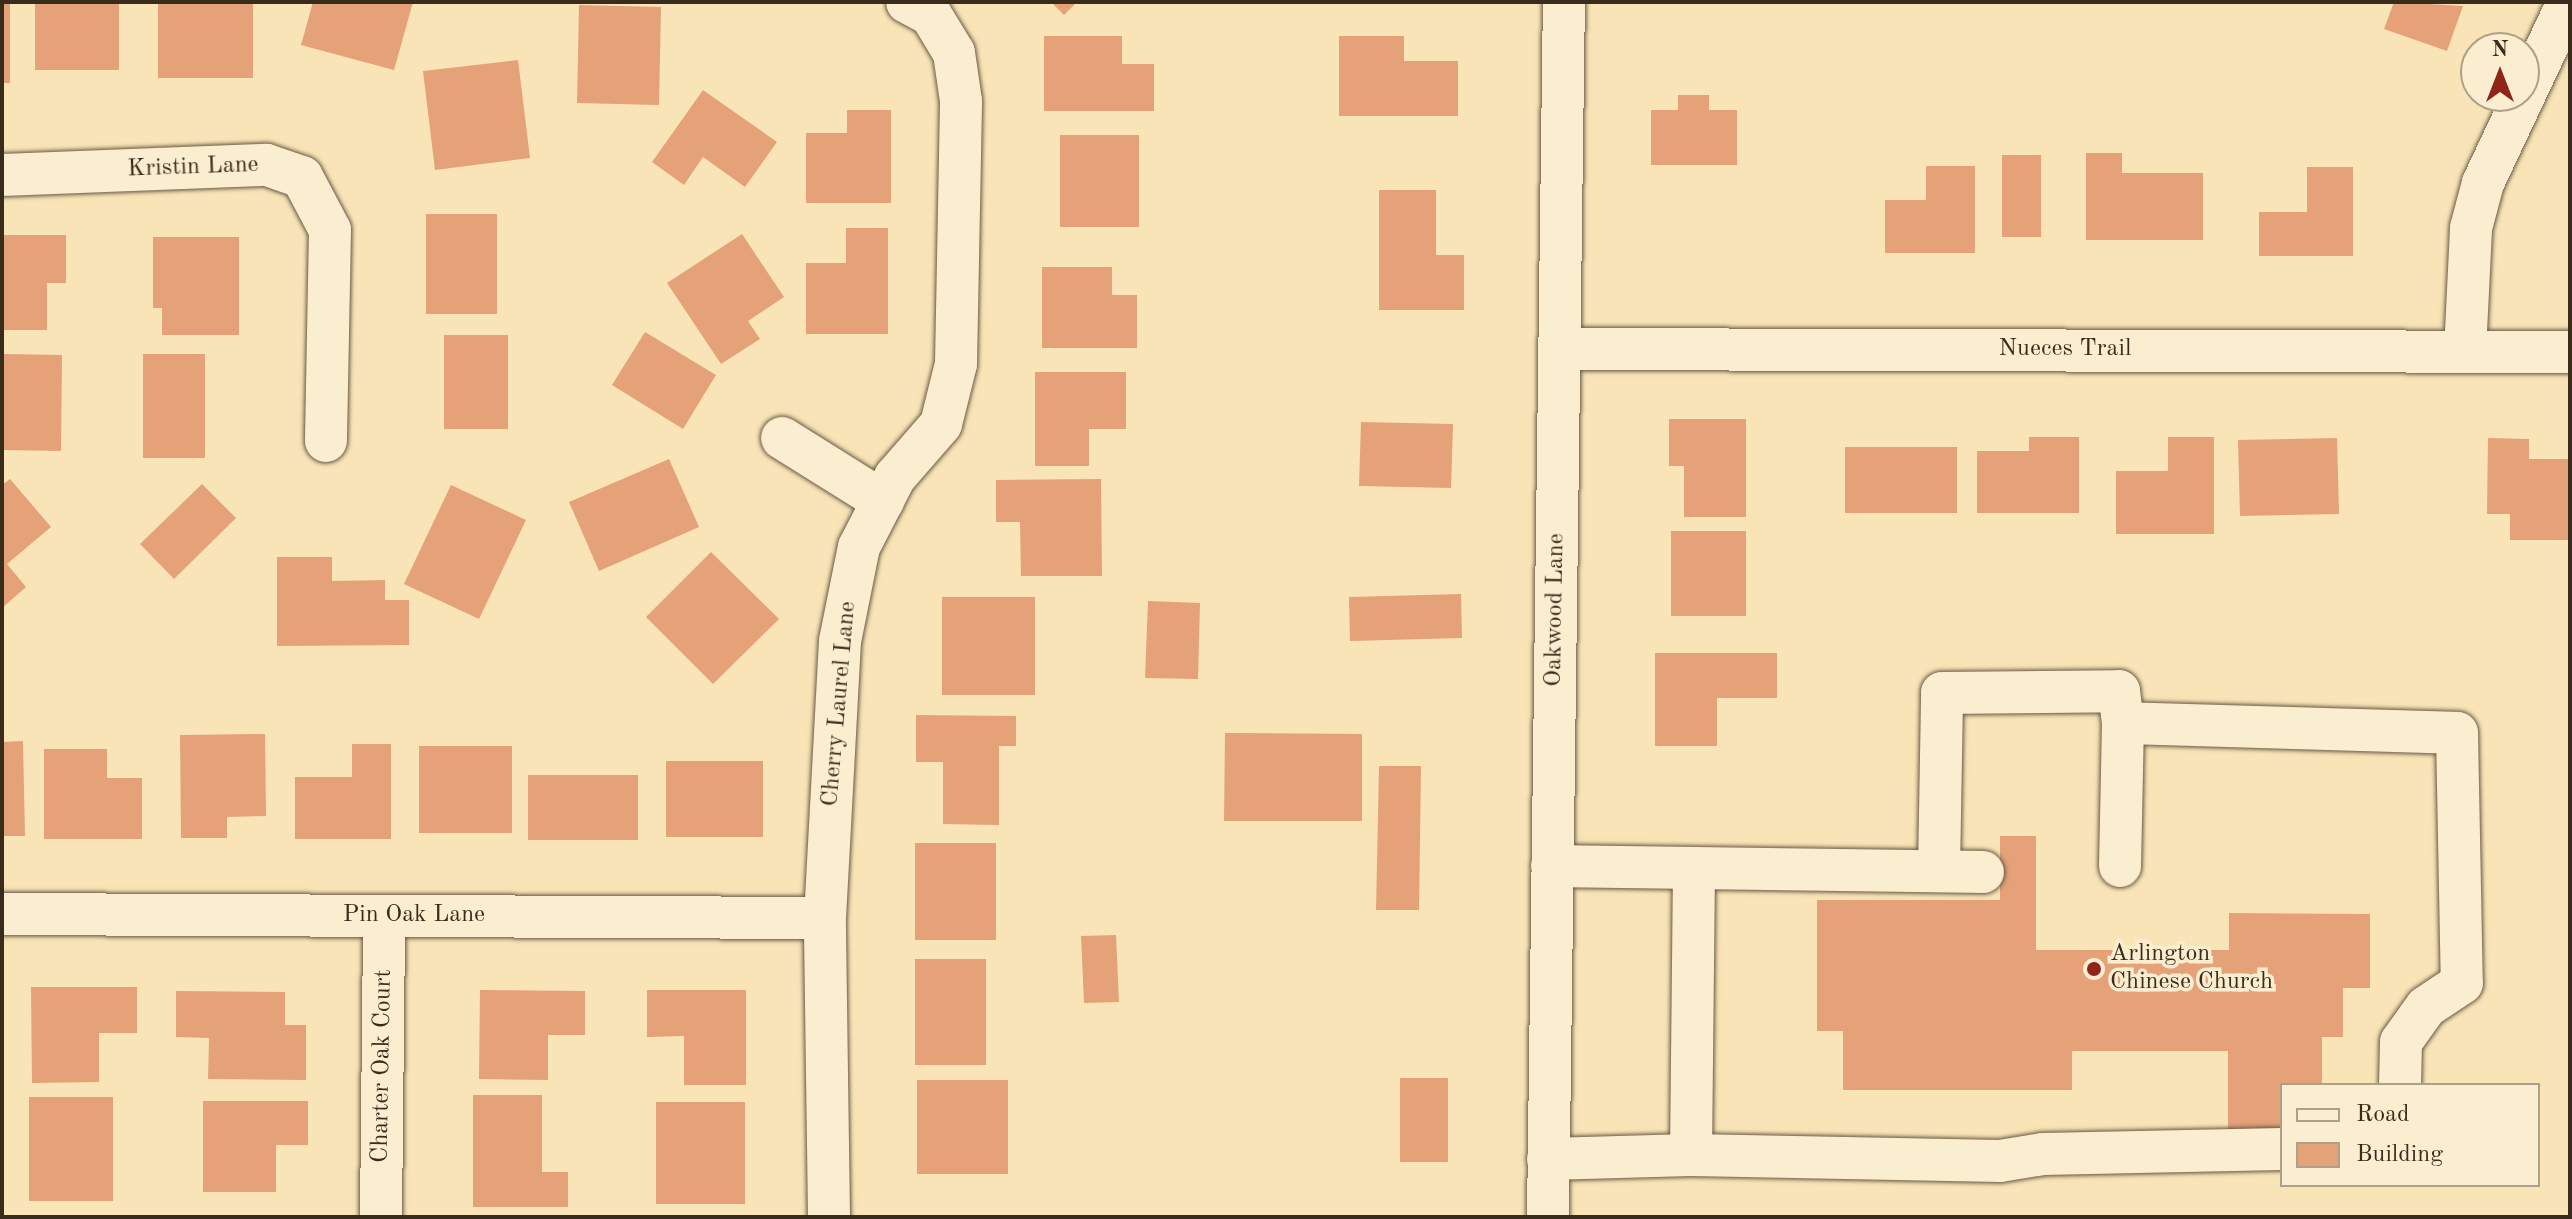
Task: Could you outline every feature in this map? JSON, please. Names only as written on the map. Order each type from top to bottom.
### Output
[{"type":"street","name":"Cherry Laurel Lane","points":[[829,1217],[825,918],[840,641],[859,547],[895,477],[941,424],[956,364],[961,101],[954,53],[931,15],[907,2]]},
{"type":"street","name":"Oakwood Lane","points":[[1548,1217],[1564,2]]},
{"type":"street","points":[[2465,352],[2471,228],[2483,183],[2568,2]]},
{"type":"street","name":"Kristin Lane","points":[[2,175],[267,165],[302,177],[330,230],[326,441]]},
{"type":"street","name":"Nueces Trail","points":[[1560,349],[2570,352]]},
{"type":"street","points":[[782,438],[883,501]]},
{"type":"street","points":[[1939,871],[1942,693],[2119,691],[2123,723],[2120,866]]},
{"type":"street","points":[[2123,723],[2457,733],[2462,983],[2426,1007],[2401,1042],[2400,1083]]},
{"type":"street","points":[[1552,866],[1983,872]]},
{"type":"street","points":[[1691,1155],[1694,868]]},
{"type":"street","name":"Pin Oak Lane","points":[[2,914],[825,918]]},
{"type":"street","name":"Charter Oak Court","points":[[381,1217],[384,916]]},
{"type":"street","points":[[1548,1159],[1691,1155],[2000,1161],[2043,1154],[2280,1149]]},
{"type":"building","points":[[35,2],[119,2],[119,70],[35,70]]},
{"type":"building","points":[[158,2],[253,2],[253,78],[158,78]]},
{"type":"building","points":[[313,2],[413,2],[394,70],[301,45]]},
{"type":"building","points":[[1051,2],[1077,2],[1064,15]]},
{"type":"building","points":[[2394,2],[2463,6],[2447,51],[2384,29]]},
{"type":"building","points":[[2,3],[10,3],[10,83],[2,83]]},
{"type":"building","points":[[579,5],[661,7],[659,105],[577,103]]},
{"type":"building","points":[[1044,36],[1122,36],[1122,64],[1154,64],[1154,111],[1044,111]]},
{"type":"building","points":[[1339,36],[1404,36],[1404,61],[1458,61],[1458,116],[1339,116]]},
{"type":"building","points":[[518,60],[530,158],[435,170],[423,71]]},
{"type":"building","points":[[703,90],[777,142],[745,187],[703,157],[684,185],[652,162]]},
{"type":"building","points":[[1678,95],[1709,95],[1709,110],[1737,110],[1737,165],[1651,165],[1651,110],[1678,110]]},
{"type":"building","points":[[847,110],[891,110],[891,203],[806,203],[806,133],[847,133]]},
{"type":"building","points":[[1060,135],[1139,135],[1139,227],[1060,227]]},
{"type":"building","points":[[2086,153],[2122,153],[2122,173],[2203,173],[2203,240],[2086,240]]},
{"type":"building","points":[[2002,155],[2041,155],[2041,237],[2002,237]]},
{"type":"building","points":[[1926,166],[1975,166],[1975,253],[1885,253],[1885,200],[1926,200]]},
{"type":"building","points":[[2307,167],[2353,167],[2353,256],[2259,256],[2259,212],[2307,212]]},
{"type":"building","points":[[1379,190],[1436,190],[1436,255],[1464,255],[1464,310],[1379,310]]},
{"type":"building","points":[[426,214],[497,214],[497,314],[426,314]]},
{"type":"building","points":[[846,228],[888,228],[888,334],[806,334],[806,263],[846,263]]},
{"type":"building","points":[[742,234],[784,297],[748,321],[760,339],[721,364],[667,283]]},
{"type":"building","points":[[2,235],[66,235],[66,283],[47,283],[47,330],[2,330]]},
{"type":"building","points":[[153,237],[239,237],[239,335],[162,335],[162,308],[153,308]]},
{"type":"building","points":[[1042,267],[1112,267],[1112,295],[1137,295],[1137,348],[1042,348]]},
{"type":"building","points":[[645,332],[716,375],[683,429],[612,385]]},
{"type":"building","points":[[444,335],[508,335],[508,429],[444,429]]},
{"type":"building","points":[[2,354],[62,355],[61,451],[2,450]]},
{"type":"building","points":[[143,354],[205,354],[205,458],[143,458]]},
{"type":"building","points":[[1035,372],[1126,372],[1126,429],[1089,429],[1089,466],[1035,466]]},
{"type":"building","points":[[1669,419],[1746,419],[1746,517],[1684,517],[1684,466],[1669,466]]},
{"type":"building","points":[[1361,422],[1453,424],[1451,488],[1359,486]]},
{"type":"building","points":[[2029,437],[2079,437],[2079,513],[1977,513],[1977,451],[2029,451]]},
{"type":"building","points":[[2168,437],[2214,437],[2214,534],[2116,534],[2116,471],[2168,471]]},
{"type":"building","points":[[2337,438],[2339,514],[2240,516],[2238,440]]},
{"type":"building","points":[[2488,438],[2529,439],[2529,459],[2570,459],[2570,540],[2510,540],[2510,514],[2487,514]]},
{"type":"building","points":[[1845,447],[1957,447],[1957,513],[1845,513]]},
{"type":"building","points":[[669,459],[699,527],[599,571],[569,502]]},
{"type":"building","points":[[10,479],[51,527],[7,564],[26,587],[2,608],[2,485]]},
{"type":"building","points":[[1101,479],[1102,576],[1021,576],[1020,522],[996,522],[996,480]]},
{"type":"building","points":[[202,484],[236,518],[174,579],[140,544]]},
{"type":"building","points":[[451,485],[526,520],[479,619],[404,584]]},
{"type":"building","points":[[1671,531],[1746,531],[1746,616],[1671,616]]},
{"type":"building","points":[[711,552],[779,619],[713,684],[646,617]]},
{"type":"building","points":[[277,557],[332,557],[332,581],[385,580],[385,600],[409,600],[409,645],[277,646]]},
{"type":"building","points":[[1461,594],[1462,638],[1350,641],[1349,597]]},
{"type":"building","points":[[942,597],[1035,597],[1035,695],[942,695]]},
{"type":"building","points":[[1148,601],[1200,603],[1198,679],[1145,678]]},
{"type":"building","points":[[1655,653],[1777,653],[1777,698],[1717,698],[1717,746],[1655,746]]},
{"type":"building","points":[[916,715],[1016,716],[1016,746],[999,746],[999,825],[943,824],[943,762],[916,762]]},
{"type":"building","points":[[1225,733],[1362,734],[1362,821],[1224,821]]},
{"type":"building","points":[[265,734],[266,816],[227,817],[227,838],[181,838],[180,735]]},
{"type":"building","points":[[23,741],[25,836],[2,836],[2,742]]},
{"type":"building","points":[[352,744],[391,744],[391,839],[295,839],[295,777],[352,777]]},
{"type":"building","points":[[419,746],[512,746],[512,833],[419,833]]},
{"type":"building","points":[[44,749],[107,749],[107,778],[142,778],[142,839],[44,839]]},
{"type":"building","points":[[666,761],[763,761],[763,837],[666,837]]},
{"type":"building","points":[[1379,766],[1421,766],[1419,910],[1376,910]]},
{"type":"building","points":[[528,775],[638,775],[638,840],[528,840]]},
{"type":"building","name":"Arlington Chinese Church","points":[[2000,836],[2036,836],[2036,950],[2229,950],[2229,913],[2370,914],[2370,988],[2343,988],[2343,1037],[2322,1037],[2322,1083],[2280,1083],[2280,1132],[2228,1132],[2228,1051],[2072,1051],[2072,1090],[1843,1090],[1843,1031],[1817,1031],[1817,900],[2000,900]]},
{"type":"building","points":[[915,843],[996,843],[996,940],[915,940]]},
{"type":"building","points":[[1116,935],[1119,1002],[1084,1003],[1081,936]]},
{"type":"building","points":[[915,959],[986,959],[986,1065],[915,1065]]},
{"type":"building","points":[[31,987],[137,987],[137,1033],[99,1033],[99,1082],[32,1083]]},
{"type":"building","points":[[480,990],[585,991],[585,1035],[548,1035],[548,1080],[479,1079]]},
{"type":"building","points":[[647,990],[746,990],[746,1085],[684,1085],[684,1036],[647,1037]]},
{"type":"building","points":[[176,991],[285,992],[285,1025],[306,1025],[306,1080],[208,1079],[209,1038],[176,1037]]},
{"type":"building","points":[[1400,1078],[1448,1078],[1448,1162],[1400,1162]]},
{"type":"building","points":[[917,1080],[1008,1080],[1008,1174],[917,1174]]},
{"type":"building","points":[[473,1095],[542,1095],[542,1172],[568,1172],[568,1207],[473,1207]]},
{"type":"building","points":[[29,1097],[113,1097],[113,1201],[29,1201]]},
{"type":"building","points":[[203,1101],[308,1101],[308,1145],[276,1145],[276,1192],[203,1192]]},
{"type":"building","points":[[656,1102],[745,1102],[745,1204],[656,1204]]},
{"type":"place","name":"Arlington Chinese Church","points":[[2094,969]]}]
